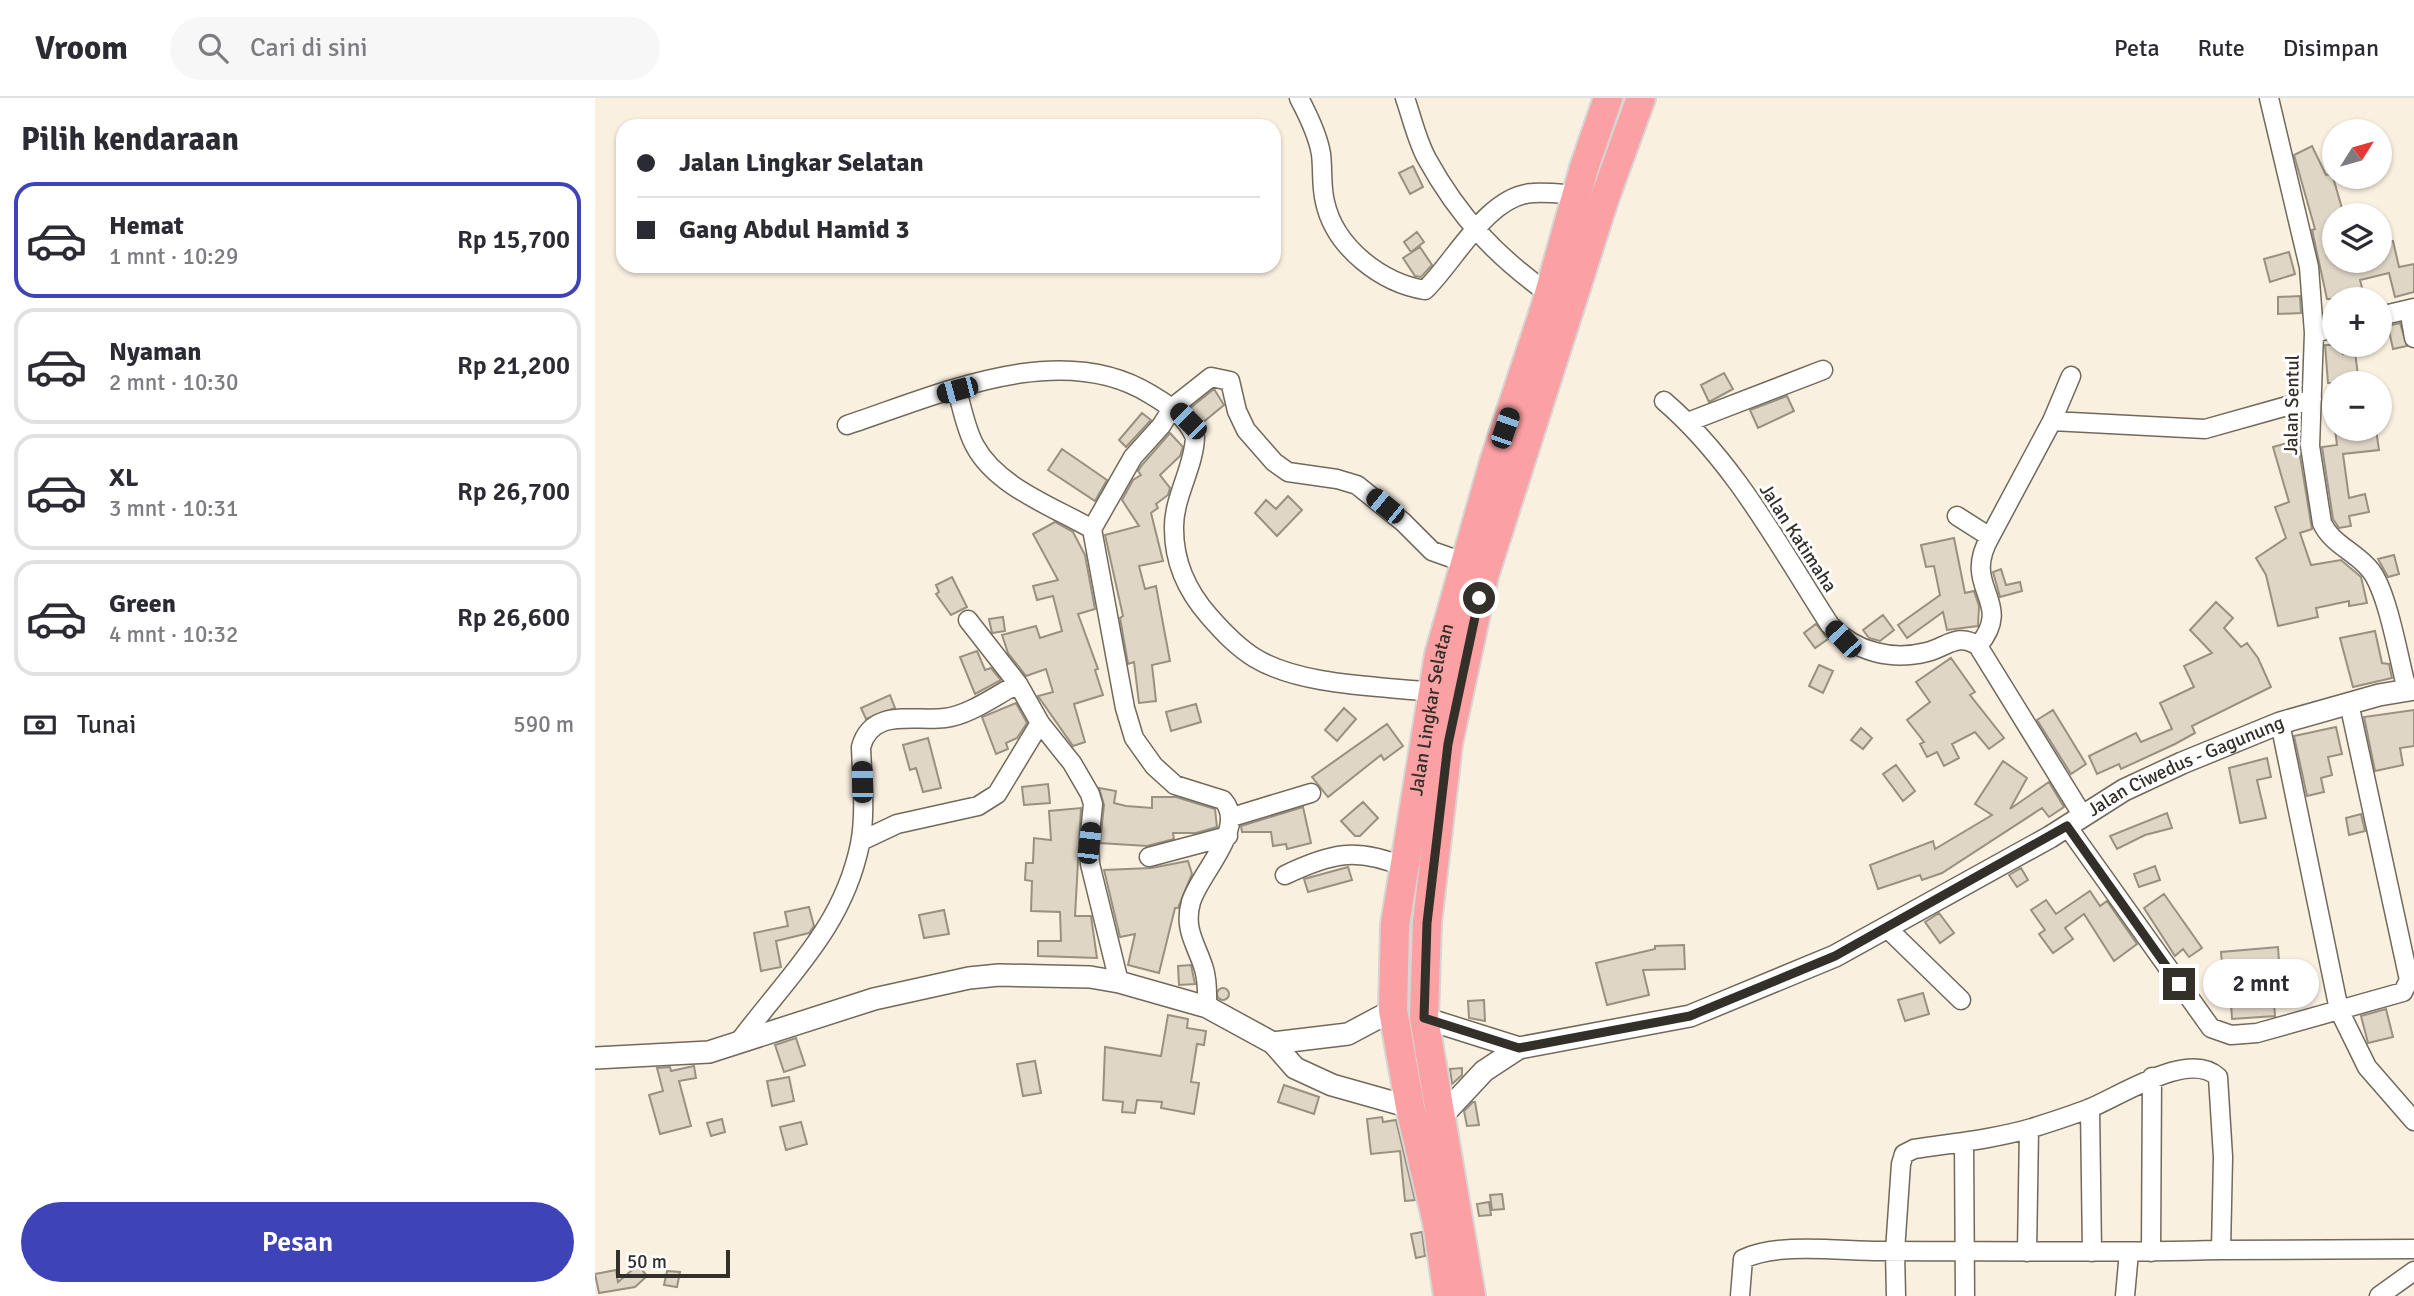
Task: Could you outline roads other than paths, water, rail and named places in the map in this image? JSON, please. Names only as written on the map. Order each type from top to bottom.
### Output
[{"type":"highway","name":"Jalan Lingkar Selatan","points":[[1448,1296],[1437,1222],[1410,1107],[1393,1010],[1395,925],[1432,692],[1452,659],[1484,576],[1506,469],[1549,294],[1608,98]]},
{"type":"highway","name":"Jalan Lingkar Selatan","points":[[1517,431],[1641,98]]},
{"type":"highway","name":"Jalan Lingkar Selatan","points":[[1471,1296],[1424,1018],[1427,923],[1448,744],[1452,659],[1463,562],[1506,469]]},
{"type":"street","points":[[1299,98],[1320,152],[1325,204],[1330,215],[1352,249],[1378,275],[1403,286],[1425,290],[1443,272],[1475,229],[1509,200],[1531,192],[1577,195]]},
{"type":"street","points":[[1405,98],[1426,157],[1475,229],[1499,255],[1549,294]]},
{"type":"street","name":"Jalan Sentul","points":[[2269,98],[2309,267],[2314,333],[2310,446],[2322,523],[2326,533],[2369,569],[2377,580],[2410,689]]},
{"type":"street","points":[[2392,313],[2411,308],[2414,338]]},
{"type":"street","points":[[2314,333],[2322,331]]},
{"type":"street","points":[[847,425],[1019,373],[1068,369],[1102,373],[1141,388],[1173,407],[1188,421],[1195,437],[1173,526],[1176,563],[1200,606],[1229,639],[1257,660],[1292,673],[1432,692]]},
{"type":"street","points":[[1688,422],[1823,370]]},
{"type":"street","points":[[2071,376],[2052,421],[1982,551],[1979,565],[1994,615],[1993,624],[1978,646],[2075,821],[2211,1028],[2231,1035],[2257,1033],[2403,992],[2409,980],[2349,703]]},
{"type":"street","points":[[1207,1007],[1204,966],[1188,933],[1190,906],[1209,864],[1228,836],[1232,817],[1223,800],[1175,785],[1154,766],[1133,738],[1092,529],[1132,457],[1161,426],[1173,407],[1211,377],[1230,381],[1237,411],[1246,430],[1274,462],[1288,472],[1337,479],[1357,485],[1403,522],[1432,551],[1463,562]]},
{"type":"street","points":[[957,390],[974,444],[986,463],[1011,482],[1092,529]]},
{"type":"street","points":[[2052,421],[2205,429],[2312,399]]},
{"type":"street","name":"Jalan Katimaha","points":[[1664,401],[1688,422],[1765,521],[1830,625],[1843,639],[1862,649],[1883,654],[1928,652],[1957,639],[1968,639],[1978,646]]},
{"type":"street","points":[[1957,516],[1990,537]]},
{"type":"street","points":[[968,620],[1018,684],[1040,723],[1079,772],[1093,804],[1090,864],[1119,982]]},
{"type":"street","points":[[738,1043],[819,943],[849,886],[861,841],[861,747],[865,734],[874,726],[899,718],[944,718],[954,715],[1018,684]]},
{"type":"street","name":"Jalan Ciwedus - Gagunung","points":[[1424,1018],[1519,1048],[1690,1016],[1835,956],[1888,929],[2124,790],[2280,723],[2410,689]]},
{"type":"street","points":[[861,841],[897,824],[978,806],[997,794],[1040,723]]},
{"type":"street","points":[[2280,723],[2339,1010],[2367,1067],[2414,1121]]},
{"type":"street","points":[[1232,817],[1311,793]]},
{"type":"street","points":[[1149,857],[1228,836]]},
{"type":"street","points":[[1285,875],[1318,859],[1347,854],[1367,854],[1404,867]]},
{"type":"street","points":[[1888,929],[1961,1000]]},
{"type":"street","points":[[595,1058],[689,1056],[874,999],[969,978],[1026,975],[1090,977],[1119,982],[1207,1007],[1273,1043],[1295,1069],[1352,1092],[1410,1107]]},
{"type":"street","points":[[1273,1043],[1348,1034],[1393,1010]]},
{"type":"street","points":[[1442,1116],[1484,1070],[1519,1048]]},
{"type":"street","points":[[1896,1296],[1895,1251],[1901,1164],[1905,1154],[1915,1149],[2029,1129],[2089,1108],[2153,1077],[2199,1068],[2211,1070],[2218,1077],[2223,1157],[2221,1250]]},
{"type":"street","points":[[2151,1252],[2153,1077]]},
{"type":"street","points":[[2089,1108],[2092,1252]]},
{"type":"street","points":[[2027,1252],[2029,1129]]},
{"type":"street","points":[[1964,1142],[1965,1296]]},
{"type":"street","points":[[1740,1296],[1743,1259],[1765,1251],[2414,1250]]},
{"type":"street","points":[[2125,1296],[2129,1252]]},
{"type":"street","points":[[2378,1296],[2414,1271]]}]
